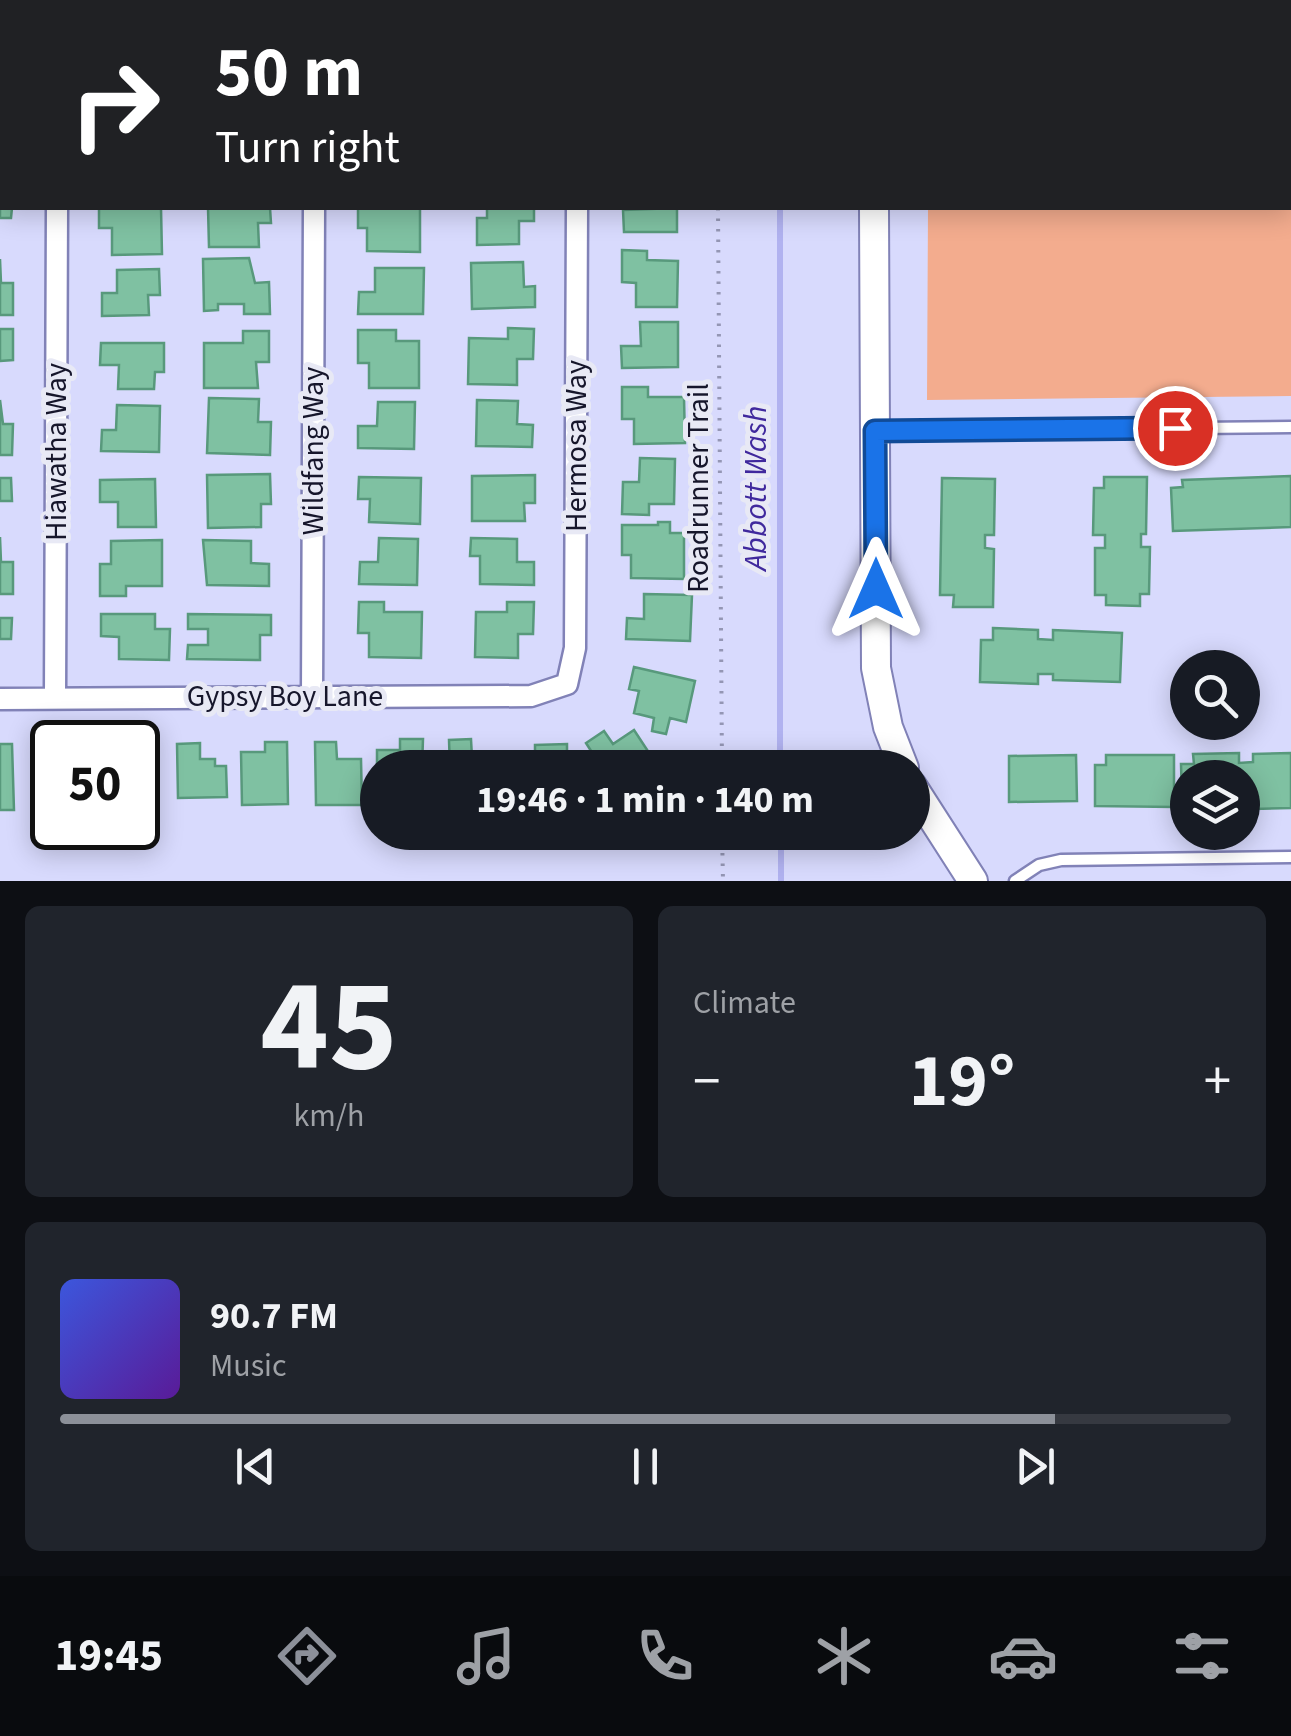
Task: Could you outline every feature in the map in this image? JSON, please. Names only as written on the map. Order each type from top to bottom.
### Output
[{"type":"main road","points":[[874,210],[876,668],[897,750]]},
{"type":"main road","points":[[930,814],[973,881]]},
{"type":"street","name":"Hiawatha Way","points":[[55,697],[57,210]]},
{"type":"street","name":"Wildfang Way","points":[[312,695],[314,210]]},
{"type":"street","name":"Hermosa Way","points":[[567,684],[575,648],[578,210]]},
{"type":"street","name":"Gypsy Boy Lane","points":[[0,699],[532,696],[567,684]]},
{"type":"lane","points":[[875,431],[1291,427]]},
{"type":"lane","points":[[1015,881],[1039,865],[1061,860],[1291,858]]},
{"type":"path","name":"Roadrunner Trail","points":[[718,210],[722,750]]},
{"type":"path","points":[[722,850],[723,881]]},
{"type":"shaded area","points":[[928,210],[1291,210],[1291,396],[927,400]]},
{"type":"building","points":[[0,210],[12,210],[11,218],[0,218]]},
{"type":"building","points":[[99,210],[161,210],[162,254],[112,255],[112,228],[99,228]]},
{"type":"building","points":[[208,210],[270,210],[271,223],[258,223],[259,247],[209,247]]},
{"type":"building","points":[[358,210],[420,210],[420,252],[367,251],[367,228],[358,228]]},
{"type":"building","points":[[487,210],[534,210],[534,221],[519,221],[519,244],[477,245],[477,218],[487,218]]},
{"type":"building","points":[[623,210],[677,210],[677,232],[624,232]]},
{"type":"building","points":[[622,250],[647,251],[647,260],[678,261],[677,307],[636,307],[636,283],[622,282]]},
{"type":"building","points":[[249,258],[255,283],[269,282],[270,314],[244,314],[244,304],[218,304],[218,310],[204,311],[203,259]]},
{"type":"building","points":[[0,259],[1,283],[13,283],[13,315],[0,315]]},
{"type":"building","points":[[523,262],[524,287],[535,286],[535,307],[472,309],[471,263]]},
{"type":"building","points":[[375,268],[424,268],[423,314],[358,314],[359,292],[375,292]]},
{"type":"building","points":[[159,269],[160,295],[148,295],[149,315],[102,316],[102,293],[117,293],[117,270]]},
{"type":"building","points":[[640,322],[678,322],[678,367],[622,368],[621,346],[641,346]]},
{"type":"building","points":[[508,328],[534,329],[533,359],[517,359],[517,385],[468,384],[469,338],[508,339]]},
{"type":"building","points":[[0,329],[13,329],[13,360],[0,361]]},
{"type":"building","points":[[358,330],[396,330],[396,341],[419,341],[419,388],[369,388],[369,363],[358,363]]},
{"type":"building","points":[[243,331],[269,331],[269,362],[256,362],[258,388],[204,388],[204,343],[243,343]]},
{"type":"building","points":[[101,343],[164,343],[164,372],[155,372],[154,389],[118,389],[119,365],[100,365]]},
{"type":"building","points":[[622,387],[648,387],[648,397],[684,397],[685,443],[634,444],[634,419],[622,419]]},
{"type":"building","points":[[209,398],[259,399],[258,422],[271,422],[270,455],[207,453]]},
{"type":"building","points":[[0,400],[3,424],[13,424],[12,455],[0,455]]},
{"type":"building","points":[[477,400],[518,401],[517,424],[533,425],[532,447],[476,446]]},
{"type":"building","points":[[378,402],[415,402],[414,449],[358,448],[358,426],[377,426]]},
{"type":"building","points":[[117,405],[160,406],[159,452],[101,451],[102,430],[116,430]]},
{"type":"building","points":[[640,458],[675,459],[674,504],[649,504],[649,515],[622,514],[623,482],[639,482]]},
{"type":"building","points":[[270,474],[271,504],[261,504],[261,527],[208,528],[207,475]]},
{"type":"building","points":[[535,475],[535,503],[524,503],[525,521],[472,521],[472,476]]},
{"type":"building","points":[[1291,476],[1291,527],[1173,531],[1171,488],[1183,487],[1182,480]]},
{"type":"building","points":[[359,477],[421,478],[420,524],[369,522],[370,499],[358,499]]},
{"type":"building","points":[[1104,477],[1147,477],[1146,534],[1141,534],[1141,547],[1150,547],[1149,594],[1140,594],[1140,606],[1106,605],[1106,595],[1095,595],[1095,548],[1105,548],[1105,535],[1093,535],[1094,488],[1104,488]]},
{"type":"building","points":[[0,478],[11,478],[12,501],[0,501]]},
{"type":"building","points":[[942,478],[995,479],[994,535],[985,535],[985,548],[994,549],[993,607],[953,607],[954,595],[940,595]]},
{"type":"building","points":[[155,479],[156,527],[118,527],[118,502],[100,502],[100,480]]},
{"type":"building","points":[[670,522],[670,533],[684,533],[684,579],[631,578],[631,555],[622,555],[622,525]]},
{"type":"building","points":[[0,537],[1,562],[13,562],[13,594],[0,594]]},
{"type":"building","points":[[379,538],[418,539],[417,585],[359,584],[360,562],[378,562]]},
{"type":"building","points":[[471,538],[517,539],[517,562],[534,562],[534,585],[480,584],[480,556],[470,556]]},
{"type":"building","points":[[162,540],[162,586],[126,586],[126,596],[100,596],[100,564],[111,564],[111,541]]},
{"type":"building","points":[[203,540],[251,541],[251,563],[269,564],[269,586],[207,585]]},
{"type":"building","points":[[644,594],[692,595],[690,641],[626,639],[627,618],[644,619]]},
{"type":"building","points":[[359,602],[384,602],[384,612],[422,612],[421,658],[369,657],[369,633],[358,633]]},
{"type":"building","points":[[507,602],[534,602],[533,634],[518,634],[518,658],[475,657],[476,612],[507,612]]},
{"type":"building","points":[[101,614],[155,614],[155,629],[170,629],[169,660],[119,659],[119,637],[101,636]]},
{"type":"building","points":[[188,614],[271,615],[271,635],[260,635],[260,660],[187,659],[188,645],[208,645],[208,629],[188,629]]},
{"type":"building","points":[[0,618],[12,618],[11,639],[0,639]]},
{"type":"building","points":[[993,628],[1038,630],[1038,639],[1053,640],[1053,630],[1122,633],[1120,682],[1053,680],[1053,674],[1038,674],[1038,684],[980,682],[981,640],[993,640]]},
{"type":"building","points":[[634,667],[695,681],[686,722],[670,718],[666,734],[652,731],[654,718],[634,713],[639,691],[629,689]]},
{"type":"building","points":[[634,730],[647,750],[590,750],[586,743],[604,731],[613,744]]},
{"type":"building","points":[[400,739],[423,739],[423,750],[400,750]]},
{"type":"building","points":[[471,739],[472,750],[449,750],[449,740]]},
{"type":"building","points":[[265,742],[287,742],[288,804],[242,805],[241,752],[265,752]]},
{"type":"building","points":[[315,742],[336,742],[337,759],[360,759],[360,805],[316,805]]},
{"type":"building","points":[[200,743],[200,759],[215,759],[215,766],[226,766],[227,797],[178,798],[177,744]]},
{"type":"building","points":[[0,744],[12,744],[14,810],[0,810]]},
{"type":"building","points":[[567,744],[567,750],[535,750],[535,745]]},
{"type":"building","points":[[1239,753],[1239,760],[1194,760],[1193,754]]},
{"type":"building","points":[[1291,753],[1291,808],[1260,809],[1260,760],[1253,760],[1253,754]]},
{"type":"building","points":[[1076,755],[1077,801],[1009,802],[1009,756]]},
{"type":"building","points":[[1106,755],[1174,755],[1174,760],[1170,760],[1170,807],[1095,806],[1095,765],[1106,765]]},
{"type":"waterway","name":"Abbott Wash","points":[[780,210],[780,750]]},
{"type":"waterway","name":"Abbott Wash","points":[[781,850],[781,881]]},
{"type":"route","points":[[876,589],[875,431],[1175,428]]}]
